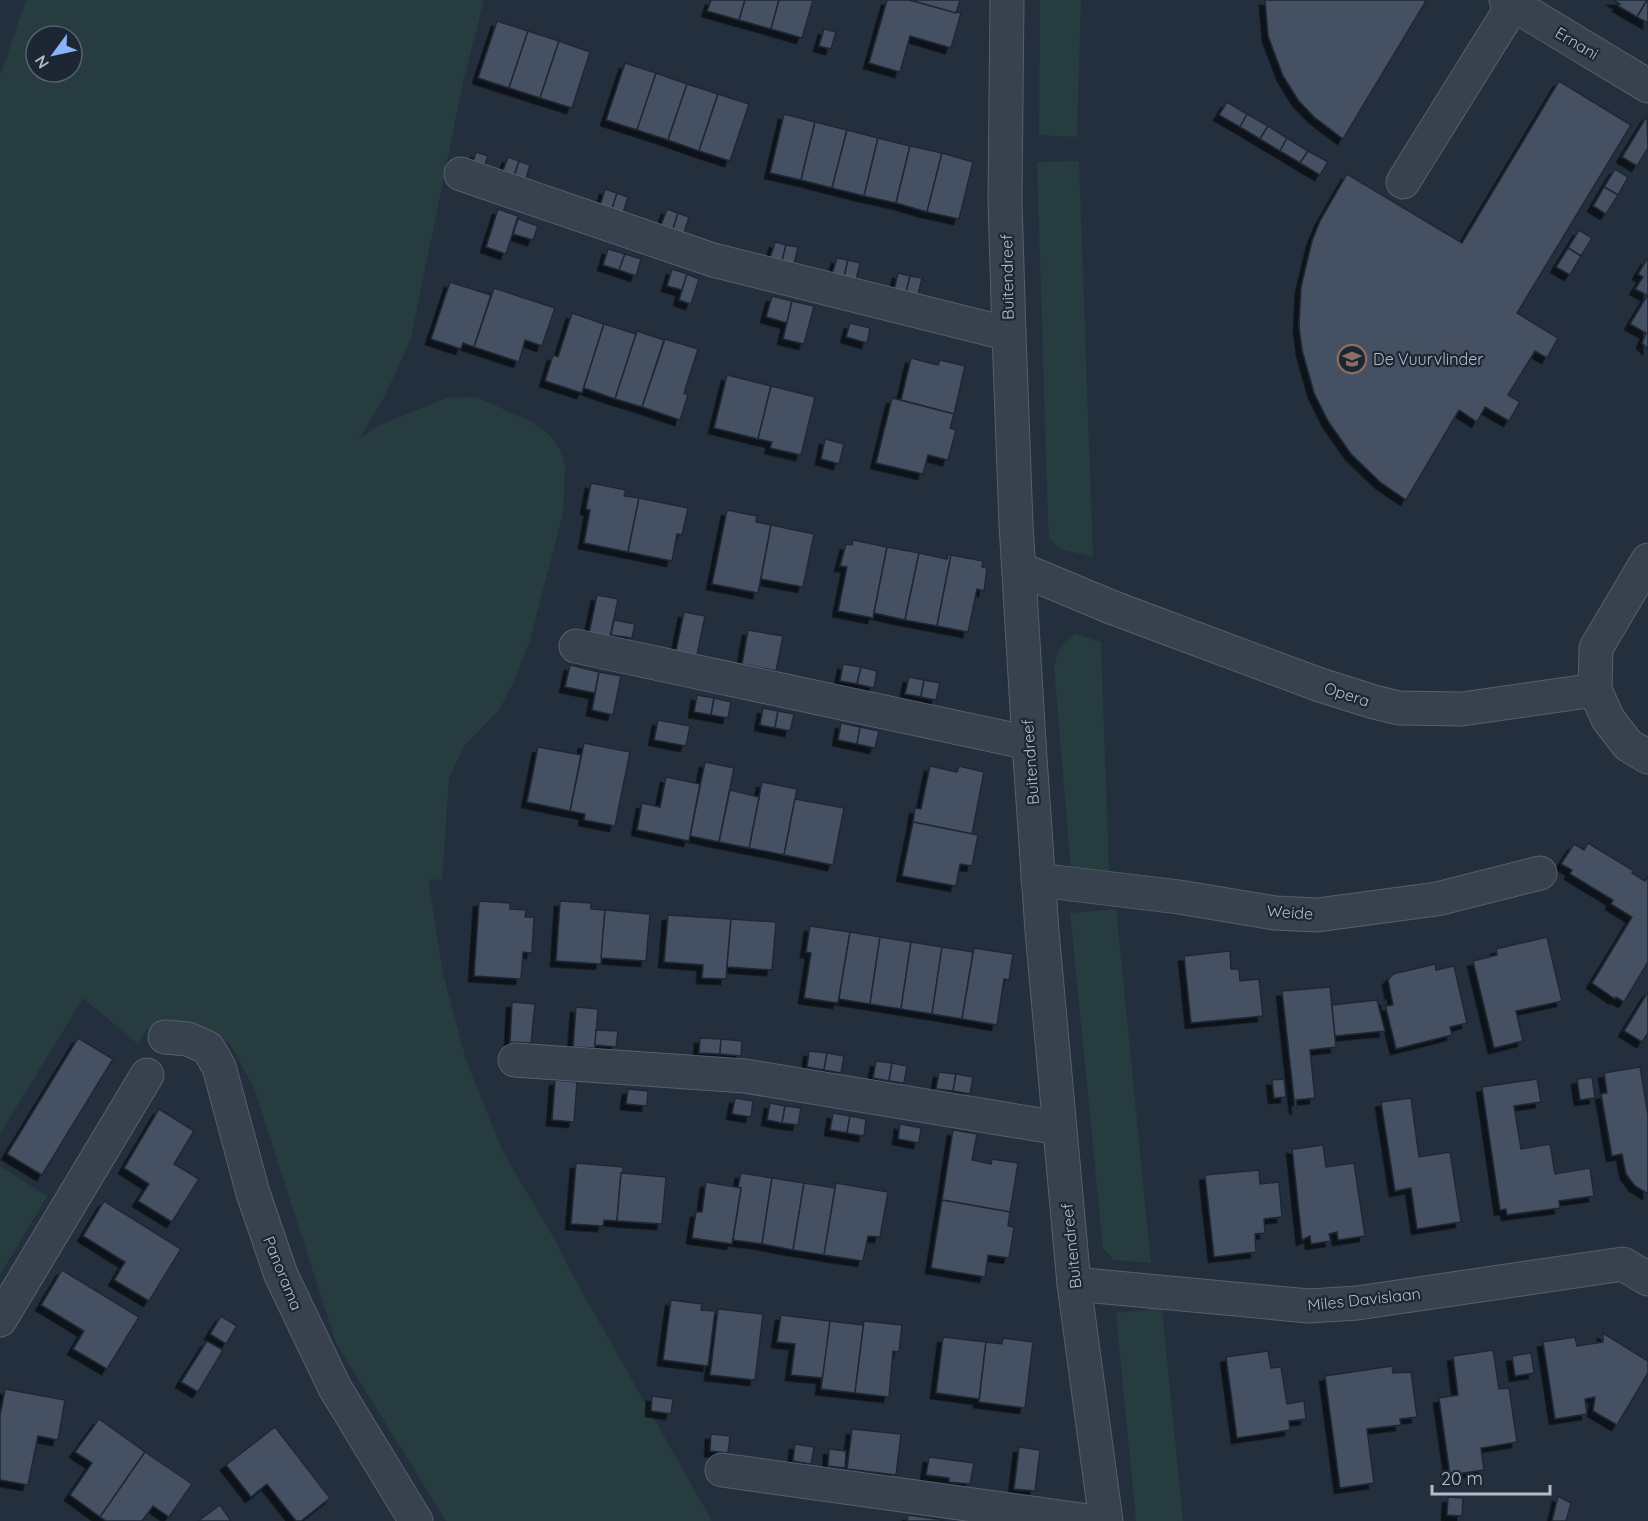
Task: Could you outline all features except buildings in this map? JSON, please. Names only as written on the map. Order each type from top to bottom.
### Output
[{"type":"street","name":"Buitendreef","points":[[1007,0],[1005,200],[1016,524],[1029,743],[1038,880],[1074,1284],[1106,1521]]},
{"type":"street","points":[[1403,182],[1510,2]]},
{"type":"street","name":"Ernani","points":[[1510,2],[1648,86]]},
{"type":"street","points":[[461,174],[713,260],[1009,334]]},
{"type":"street","points":[[1648,560],[1596,648],[1595,690],[1608,719],[1628,745],[1648,757]]},
{"type":"street","name":"Opera","points":[[1020,569],[1111,607],[1320,685],[1398,708],[1462,709],[1595,690]]},
{"type":"street","points":[[576,646],[1029,743]]},
{"type":"street","name":"Weide","points":[[1038,880],[1179,897],[1275,913],[1317,915],[1437,899],[1540,873]]},
{"type":"street","name":"Panorama","points":[[165,1037],[189,1040],[208,1048],[219,1068],[253,1192],[281,1275],[335,1388],[417,1521]]},
{"type":"street","points":[[515,1060],[745,1076],[1059,1128]]},
{"type":"street","points":[[0,1320],[147,1075]]},
{"type":"street","name":"Miles Davislaan","points":[[1074,1284],[1309,1306],[1357,1303],[1623,1264],[1648,1279]]},
{"type":"street","points":[[722,1470],[1089,1521]]},
{"type":"green space","points":[[26,0],[484,0],[464,78],[411,338],[385,396],[359,439],[379,425],[446,398],[476,397],[532,422],[550,435],[560,449],[565,467],[563,513],[530,640],[513,684],[499,710],[464,746],[449,778],[442,880],[428,879],[443,974],[466,1060],[502,1150],[559,1247],[568,1267],[712,1521],[446,1521],[336,1343],[254,1088],[229,1043],[201,1027],[182,1022],[147,1029],[138,1044],[83,998],[0,1134],[0,76]]},
{"type":"green space","points":[[1040,0],[1081,0],[1077,137],[1039,135]]},
{"type":"green space","points":[[1079,161],[1093,557],[1060,549],[1049,538],[1048,520],[1037,162]]},
{"type":"green space","points":[[1075,634],[1101,642],[1109,872],[1071,869],[1054,667],[1059,649]]},
{"type":"green space","points":[[1116,909],[1151,1263],[1114,1260],[1103,1248],[1070,913]]},
{"type":"green space","points":[[0,1166],[47,1196],[0,1275]]},
{"type":"green space","points":[[1162,1308],[1183,1521],[1136,1521],[1116,1313]]},
{"type":"place","name":"De Vuurvlinder","points":[[1352,359]]}]
